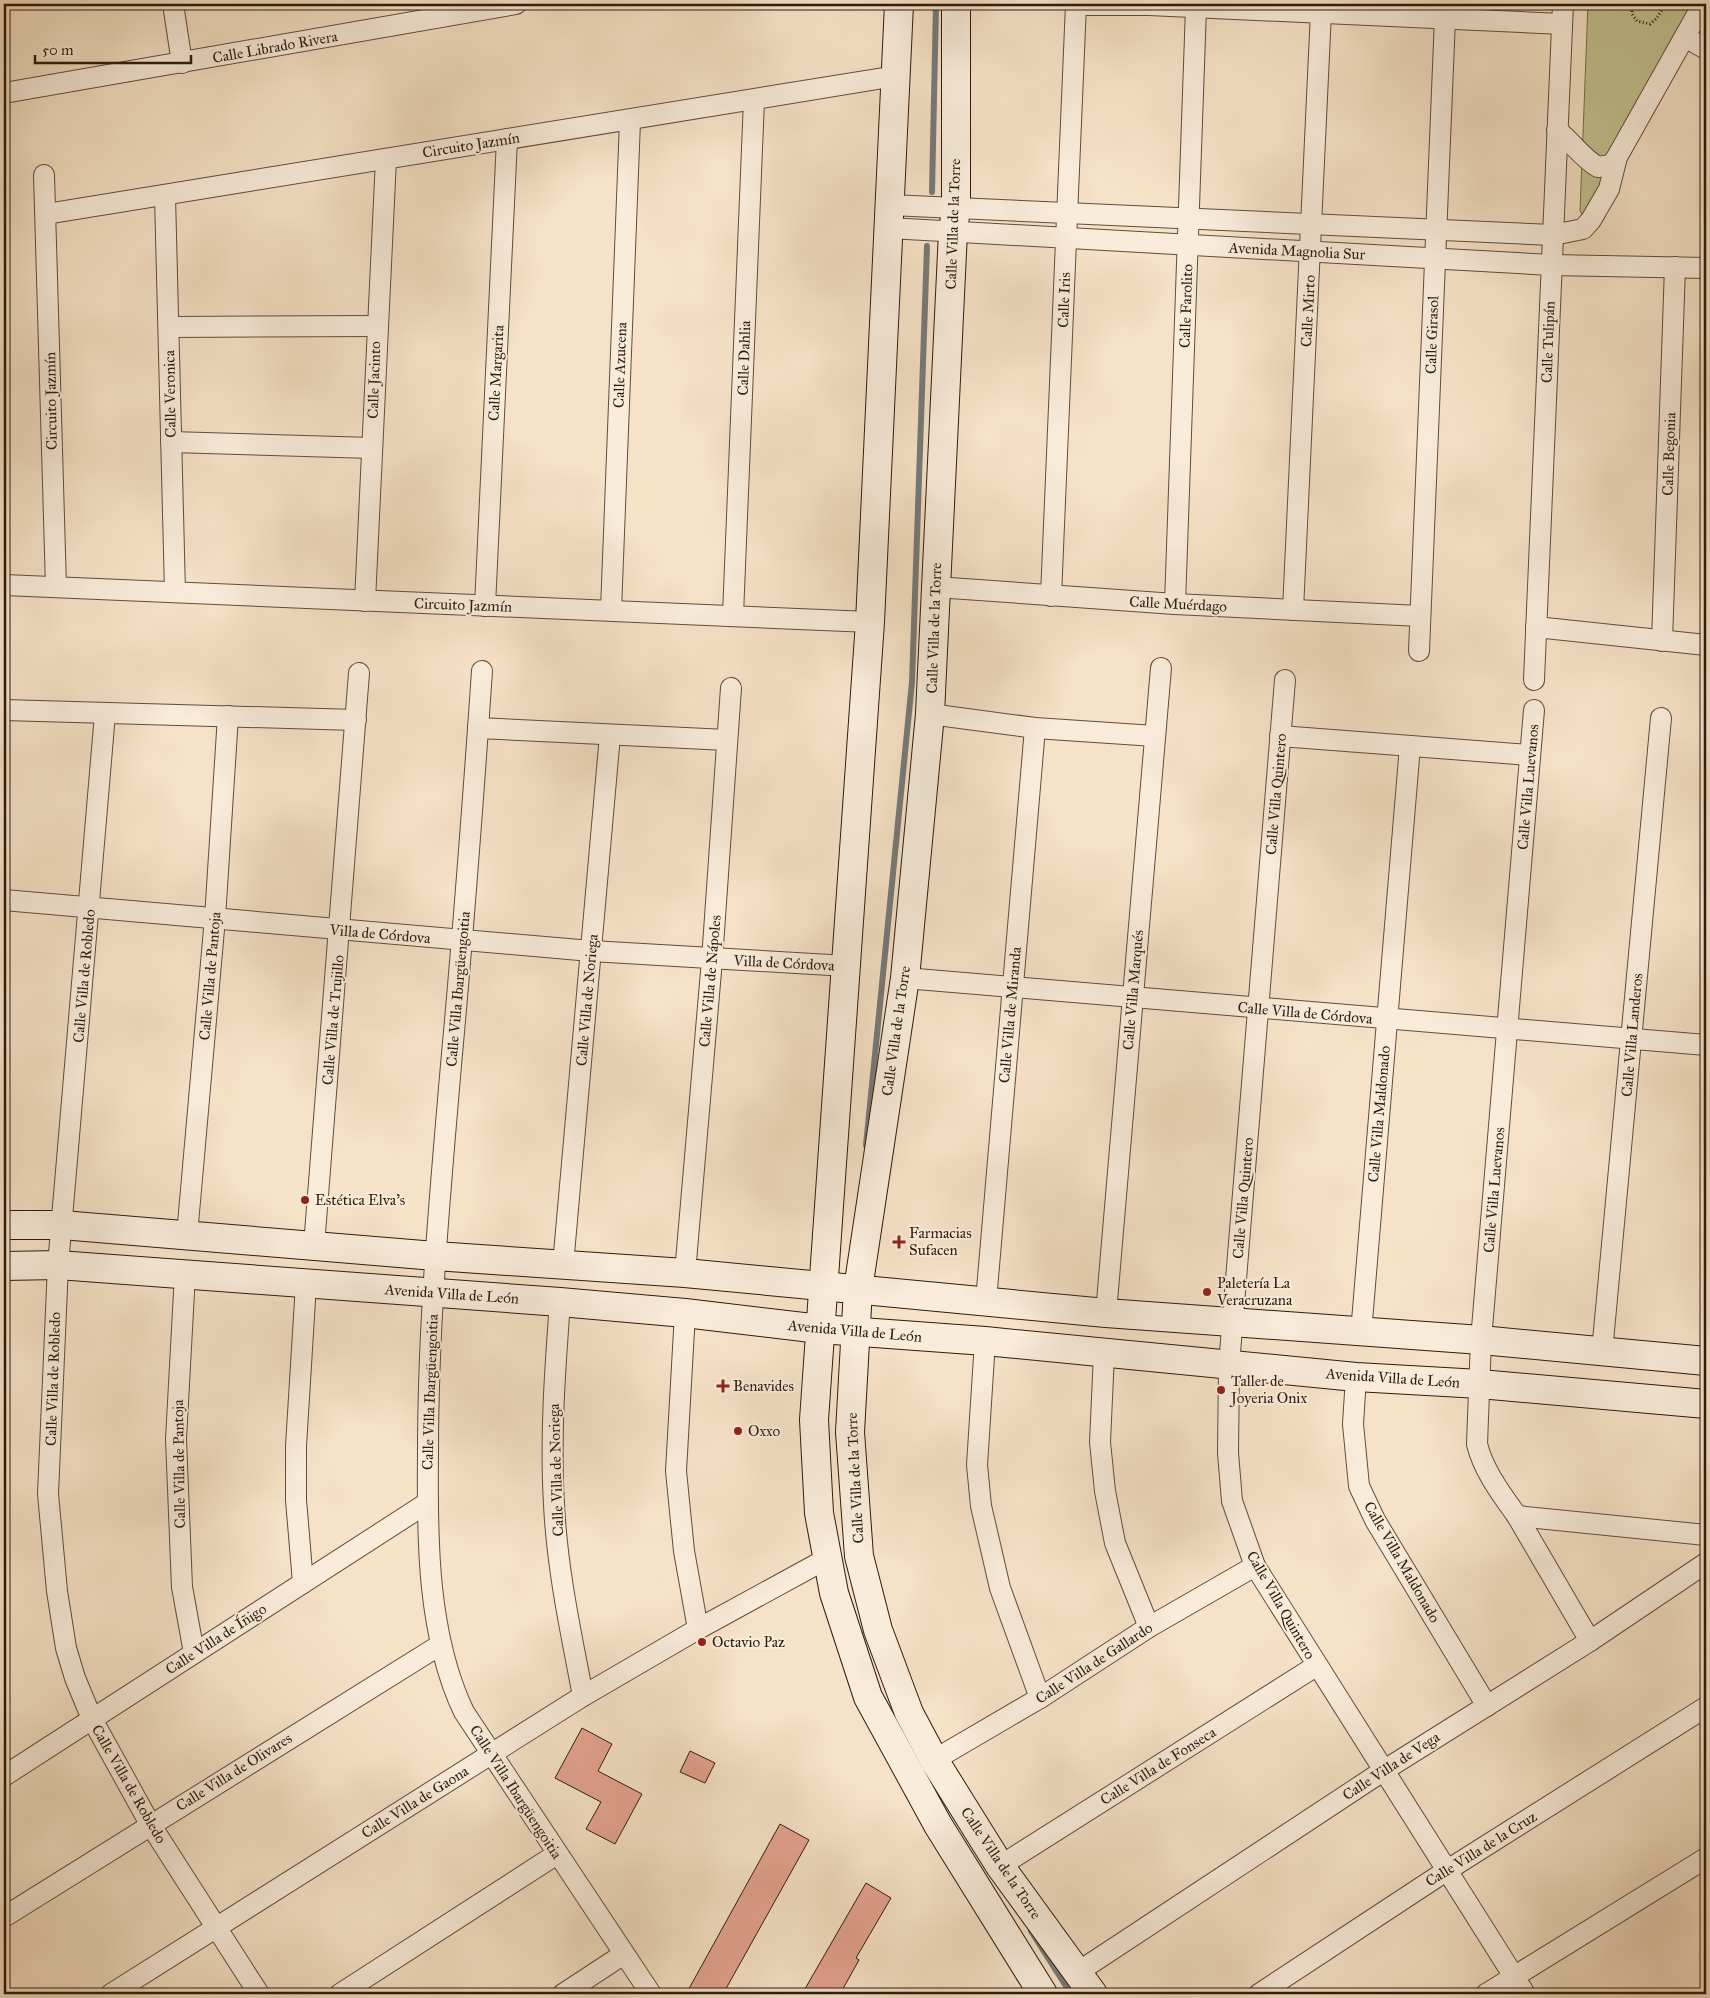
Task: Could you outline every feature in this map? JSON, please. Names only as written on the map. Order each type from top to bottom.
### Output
[{"type":"street","points":[[173,4],[182,63]]},
{"type":"street","name":"Calle Librado Rivera","points":[[4,93],[516,4]]},
{"type":"street","name":"Calle Villa de la Torre","points":[[899,4],[870,622],[814,1420],[819,1513],[834,1593],[868,1697],[938,1825],[1041,1993]]},
{"type":"street","name":"Calle Villa de la Torre","points":[[956,4],[955,220],[930,714],[904,978],[858,1289],[850,1432],[859,1556],[878,1630],[909,1713],[934,1760],[1000,1866],[1094,1994]]},
{"type":"street","points":[[1076,4],[1320,12],[1562,24]]},
{"type":"street","name":"Calle Iris","points":[[1052,596],[1076,4]]},
{"type":"street","name":"Calle Tulipán","points":[[1534,680],[1563,4]]},
{"type":"street","name":"Avenida Magnolia Sur","points":[[889,217],[955,220],[1067,213],[1553,235],[1583,229],[1591,220],[1609,189],[1617,156],[1704,4]]},
{"type":"street","name":"Calle Farolito","points":[[1175,604],[1196,8]]},
{"type":"street","name":"Calle Mirto","points":[[1293,610],[1311,251],[1320,12]]},
{"type":"street","name":"Calle Girasol","points":[[1419,651],[1445,18]]},
{"type":"street","points":[[1685,37],[1706,49]]},
{"type":"street","name":"Circuito Jazmín","points":[[46,214],[507,139],[630,121],[896,76]]},
{"type":"street","name":"Calle Dahlia","points":[[733,615],[754,100]]},
{"type":"street","name":"Calle Azucena","points":[[611,610],[630,121]]},
{"type":"street","points":[[1557,130],[1574,144],[1580,154],[1598,167],[1610,164],[1617,156]]},
{"type":"street","name":"Calle Margarita","points":[[486,606],[507,139]]},
{"type":"street","name":"Calle Jacinto","points":[[365,600],[386,159]]},
{"type":"street","name":"Circuito Jazmín","points":[[44,175],[56,587]]},
{"type":"street","name":"Calle Veronica","points":[[165,196],[175,592]]},
{"type":"street","name":"Avenida Magnolia Sur","points":[[955,220],[1066,238],[1551,265],[1706,267]]},
{"type":"street","name":"Calle Begonia","points":[[1662,641],[1675,267]]},
{"type":"street","points":[[168,327],[377,326]]},
{"type":"street","points":[[171,442],[372,448]]},
{"type":"street","name":"Circuito Jazmín","points":[[4,585],[870,622]]},
{"type":"street","name":"Calle Muérdago","points":[[936,587],[1175,604],[1420,616]]},
{"type":"street","points":[[1536,628],[1706,646]]},
{"type":"street","name":"Calle Villa Marqués","points":[[1106,1313],[1161,668]]},
{"type":"street","name":"Calle Villa Ibargüengoitia","points":[[482,671],[462,941],[434,1256],[427,1503],[434,1600],[440,1645],[454,1690],[490,1754],[651,1994]]},
{"type":"street","name":"Calle Villa de Trujillo","points":[[314,1246],[360,673]]},
{"type":"street","name":"Calle Villa Quintero","points":[[1285,680],[1229,1365],[1228,1453],[1232,1501],[1255,1566],[1316,1666],[1525,1994]]},
{"type":"street","name":"Calle Villa de Nápoles","points":[[685,1273],[712,960],[731,688]]},
{"type":"street","points":[[4,710],[356,720]]},
{"type":"street","name":"Calle Villa Luevanos","points":[[1534,710],[1481,1340],[1477,1444],[1480,1454],[1504,1499],[1517,1516],[1590,1640]]},
{"type":"street","name":"Calle Villa de Robledo","points":[[105,714],[90,908],[58,1265],[48,1494],[57,1591],[66,1648],[75,1678],[92,1719],[150,1824],[259,1994]]},
{"type":"street","points":[[930,714],[1035,728],[1155,736]]},
{"type":"street","name":"Calle Villa de Pantoja","points":[[187,1235],[215,918],[228,716]]},
{"type":"street","name":"Calle Villa Landeros","points":[[1602,1352],[1661,718]]},
{"type":"street","points":[[478,728],[727,740]]},
{"type":"street","name":"Calle Villa de Miranda","points":[[986,1301],[1035,728]]},
{"type":"street","name":"Calle Villa de Noriega","points":[[563,1265],[610,735]]},
{"type":"street","points":[[1280,736],[1530,755]]},
{"type":"street","name":"Calle Villa Maldonado","points":[[1361,1333],[1410,746]]},
{"type":"street","name":"Villa de Córdova","points":[[4,900],[462,941],[712,960],[847,966]]},
{"type":"street","name":"Calle Villa de Córdova","points":[[904,978],[1706,1045]]},
{"type":"street","points":[[4,1225],[62,1225],[434,1256],[685,1273],[1232,1324],[1481,1340],[1706,1361]]},
{"type":"street","name":"Avenida Villa de León","points":[[4,1266],[58,1265],[560,1302],[685,1313],[820,1329],[985,1341],[1356,1377],[1480,1384],[1706,1404]]},
{"type":"street","name":"Calle Villa de Pantoja","points":[[185,1274],[176,1439],[182,1587],[194,1653]]},
{"type":"street","points":[[302,1583],[296,1500],[296,1446],[306,1284]]},
{"type":"street","name":"Calle Villa de Noriega","points":[[560,1302],[553,1394],[554,1505],[566,1604],[583,1696]]},
{"type":"street","points":[[685,1313],[676,1471],[684,1551],[698,1629]]},
{"type":"street","points":[[985,1341],[977,1465],[981,1506],[1000,1588],[1040,1698]]},
{"type":"street","points":[[1104,1354],[1100,1442],[1105,1491],[1115,1543],[1150,1626]]},
{"type":"street","name":"Calle Villa Maldonado","points":[[1356,1377],[1353,1424],[1359,1486],[1375,1520],[1487,1706]]},
{"type":"street","name":"Calle Villa de Íñigo","points":[[4,1776],[427,1503]]},
{"type":"street","points":[[1517,1516],[1706,1535]]},
{"type":"street","name":"Calle Villa de Gaona","points":[[111,1994],[583,1696],[698,1629],[828,1558]]},
{"type":"street","name":"Calle Villa de Vega","points":[[1078,1972],[1383,1771],[1590,1640],[1706,1563]]},
{"type":"street","name":"Calle Villa de Gallardo","points":[[934,1760],[1040,1698],[1150,1626],[1255,1566]]},
{"type":"street","name":"Calle Villa de Olivares","points":[[4,1917],[150,1824],[440,1645]]},
{"type":"street","name":"Calle Villa de Fonseca","points":[[1000,1866],[1316,1666]]},
{"type":"street","name":"Calle Villa de la Cruz","points":[[1259,1994],[1446,1870],[1706,1707]]},
{"type":"street","points":[[340,1994],[557,1854]]},
{"type":"street","points":[[1486,1994],[1706,1858]]},
{"type":"street","points":[[563,1994],[624,1954]]},
{"type":"path","points":[[1632,4],[1632,14],[1637,21],[1650,24],[1656,19],[1666,4]]},
{"type":"shaded area","points":[[1588,4],[1694,4],[1615,173],[1583,216],[1580,211]]},
{"type":"building","points":[[582,1728],[612,1744],[598,1771],[642,1794],[615,1844],[586,1829],[601,1802],[555,1778]]},
{"type":"building","points":[[690,1751],[715,1763],[705,1783],[680,1772]]},
{"type":"building","points":[[780,1824],[809,1840],[723,1994],[686,1994]]},
{"type":"building","points":[[866,1883],[891,1898],[856,1958],[859,1960],[840,1994],[802,1994]]},
{"type":"waterway","points":[[932,192],[936,4]]},
{"type":"waterway","points":[[866,1145],[912,682],[927,246]]},
{"type":"waterway","points":[[1031,1931],[1071,1994]]},
{"type":"place","name":"Estética Elva’s","points":[[305,1200]]},
{"type":"place","name":"Farmacias Sufacen","points":[[899,1242]]},
{"type":"place","name":"Paletería La Veracruzana","points":[[1207,1292]]},
{"type":"place","name":"Benavides","points":[[723,1386]]},
{"type":"place","name":"Taller de Joyeria Onix","points":[[1221,1390]]},
{"type":"place","name":"Oxxo","points":[[738,1431]]},
{"type":"place","name":"Octavio Paz","points":[[702,1642]]}]
